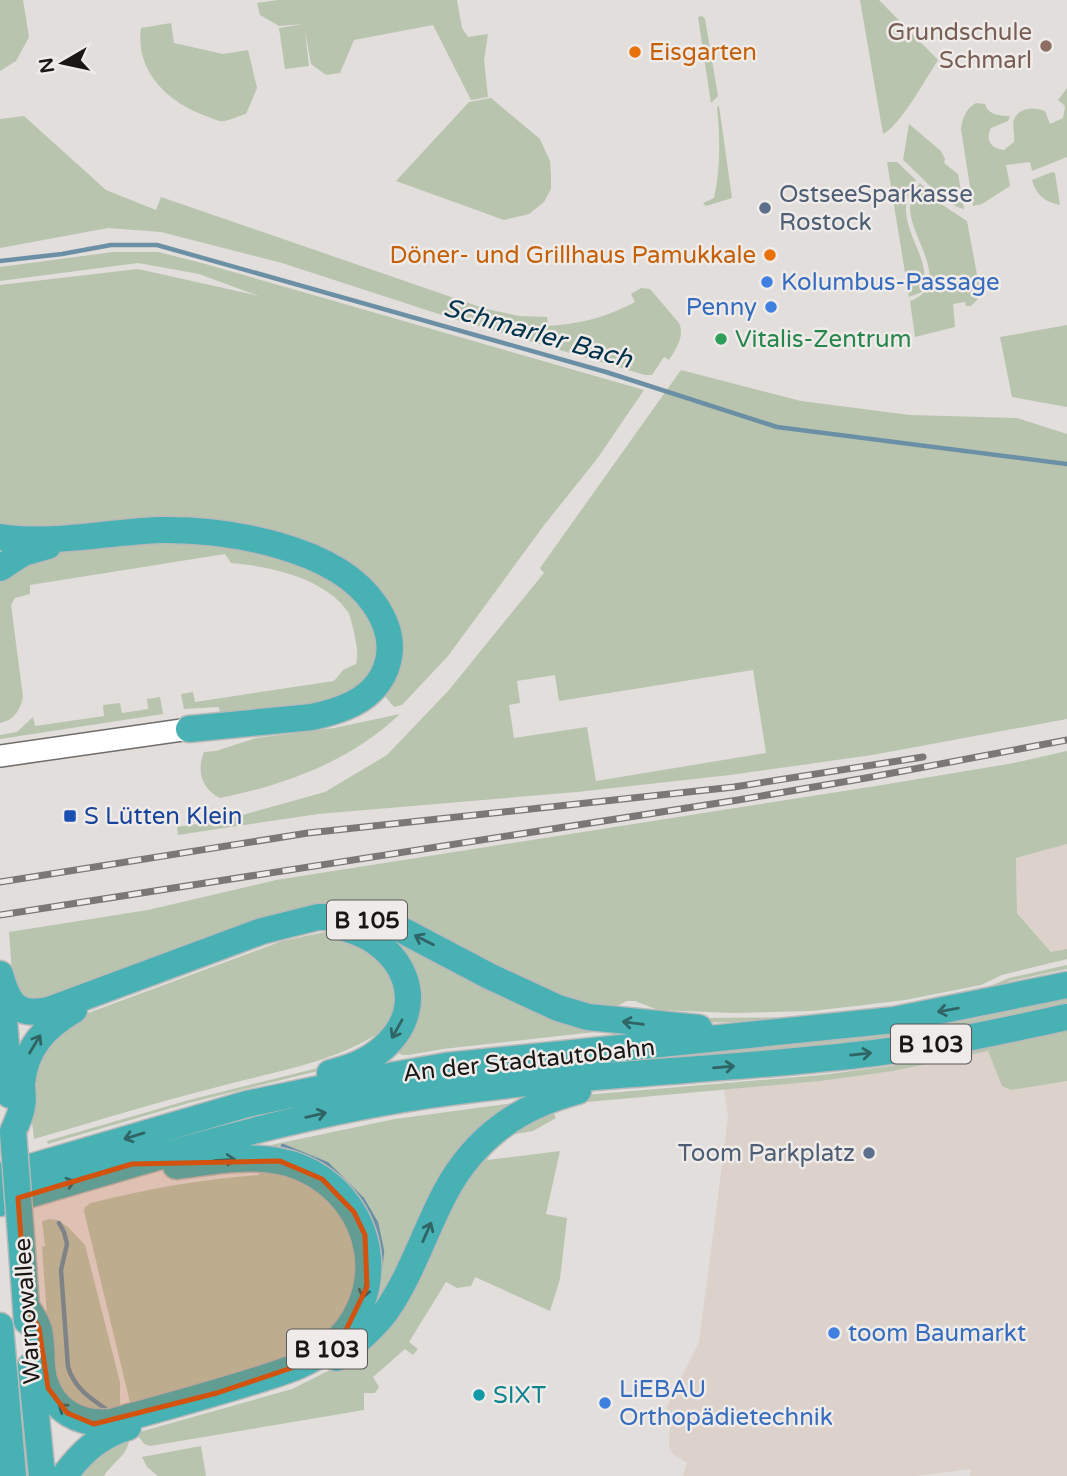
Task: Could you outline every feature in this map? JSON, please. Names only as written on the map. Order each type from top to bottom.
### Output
[{"type":"highway","points":[[0,537],[77,538],[158,530],[194,531],[262,542],[330,566],[362,590],[381,613],[389,635],[387,664],[382,677],[371,691],[357,702],[331,713],[312,717],[189,729]]},
{"type":"highway","points":[[0,568],[23,553],[77,538]]},
{"type":"highway","name":"B 105","points":[[0,976],[9,1000],[18,1009],[34,1013],[49,1010],[262,931],[318,917],[341,917],[369,920],[398,928],[489,976],[558,1008],[588,1017],[704,1028],[749,1037]]},
{"type":"highway","points":[[13,1132],[23,1104],[23,1076],[30,1050],[53,1023],[76,1009],[296,931],[321,927],[343,928],[375,939],[395,959],[406,982],[407,1006],[395,1035],[369,1059],[352,1067],[270,1087],[247,1104]]},
{"type":"highway","name":"Warnowallee","points":[[0,976],[42,1476]]},
{"type":"highway","name":"An der Stadtautobahn","points":[[0,1176],[247,1104],[343,1084],[446,1066],[749,1037],[894,1020],[1067,985]]},
{"type":"highway","name":"An der Stadtautobahn","points":[[0,1203],[247,1132],[394,1101],[552,1081],[874,1053],[976,1037],[1067,1017]]},
{"type":"highway","points":[[64,1476],[92,1445],[112,1432],[309,1373],[333,1361],[352,1346],[385,1313],[401,1288],[440,1202],[457,1175],[476,1149],[525,1109],[586,1089],[633,1085],[683,1071]]},
{"type":"highway","name":"B 103","points":[[26,1306],[39,1328],[44,1378],[56,1402],[79,1420],[94,1424],[111,1422],[190,1400],[309,1362],[328,1349],[345,1332],[359,1310],[366,1287],[369,1262],[365,1235],[354,1212],[340,1194],[322,1179],[302,1168],[280,1161],[260,1159],[177,1166],[132,1164]]},
{"type":"highway","name":"Warnowallee","points":[[0,1326],[2,1388],[13,1476]]},
{"type":"street","points":[[0,756],[189,729]]},
{"type":"highlighted area","points":[[280,1161],[322,1179],[354,1212],[365,1235],[367,1287],[345,1332],[309,1362],[217,1393],[94,1424],[67,1413],[48,1388],[39,1328],[26,1306],[18,1198],[132,1164]]},
{"type":"shaded area","points":[[1067,844],[1067,959],[1059,961],[1017,912],[1016,858]]},
{"type":"shaded area","points":[[1067,1033],[1067,1476],[970,1476],[971,1469],[917,1476],[683,1476],[687,1463],[673,1454],[669,1447],[670,1424],[661,1419],[699,1342],[728,1118],[724,1089],[821,1081],[893,1071]]},
{"type":"green space","points":[[0,0],[23,0],[29,37],[16,61],[0,71]]},
{"type":"green space","points":[[278,0],[457,0],[462,28],[468,37],[488,34],[484,60],[488,97],[471,100],[433,25],[354,40],[340,73],[326,75],[311,64],[305,31],[309,66],[285,69],[279,28],[303,24],[279,26],[260,15],[257,3]]},
{"type":"green space","points":[[860,0],[879,0],[938,60],[905,112],[883,134]]},
{"type":"green space","points":[[698,17],[705,19],[718,96],[711,103]]},
{"type":"green space","points":[[171,23],[174,43],[223,54],[248,50],[257,88],[246,114],[219,121],[189,109],[156,82],[143,57],[141,28]]},
{"type":"green space","points":[[1067,88],[1067,157],[1032,171],[1030,162],[1006,165],[1010,186],[982,204],[973,206],[961,129],[967,111],[976,103],[985,104],[992,113],[1010,116],[1008,121],[991,128],[989,132],[990,143],[1004,150],[1014,142],[1013,121],[1020,112],[1032,109],[1045,111],[1050,124],[1063,118],[1065,106],[1058,100]]},
{"type":"green space","points":[[491,98],[540,139],[550,161],[551,176],[551,189],[544,202],[529,214],[504,220],[396,181],[469,102]]},
{"type":"green space","points":[[719,106],[732,198],[706,206],[703,203],[714,198],[718,175]]},
{"type":"green space","points":[[24,116],[106,190],[156,210],[161,197],[486,309],[519,316],[547,317],[548,326],[604,316],[635,302],[631,294],[641,288],[650,289],[679,323],[679,342],[669,360],[664,357],[652,375],[645,375],[451,318],[282,263],[161,232],[108,228],[0,248],[0,119]]},
{"type":"green space","points":[[909,124],[941,151],[944,163],[958,174],[964,209],[948,202],[903,160]]},
{"type":"green space","points":[[887,162],[897,162],[916,180],[906,206],[909,228],[924,270],[924,281],[922,292],[909,297]]},
{"type":"green space","points":[[1055,173],[1060,205],[1042,197],[1032,180]]},
{"type":"green space","points":[[920,183],[941,204],[967,221],[981,296],[971,306],[966,306],[965,302],[953,304],[955,327],[915,337],[910,301],[923,294],[929,284],[926,260],[910,208]]},
{"type":"green space","points":[[113,252],[158,252],[202,263],[644,390],[597,459],[545,524],[448,656],[402,705],[394,707],[384,695],[402,657],[403,646],[401,632],[391,607],[315,549],[0,531],[0,285],[138,269],[259,296],[199,274],[138,263],[0,281],[0,267]]},
{"type":"green space","points":[[1067,325],[1067,407],[1012,397],[1000,337]]},
{"type":"green space","points":[[681,370],[801,401],[910,415],[1017,418],[1067,434],[1067,719],[872,755],[730,775],[577,792],[318,814],[178,835],[177,827],[224,820],[325,792],[387,755],[449,690],[544,573],[540,568]],"holes":[[[753,670],[766,753],[596,781],[587,727],[514,738],[509,705],[520,703],[517,681],[555,675],[559,701]]]},
{"type":"green space","points":[[145,539],[237,545],[317,569],[349,593],[371,618],[378,643],[377,658],[371,674],[359,687],[325,704],[220,714],[219,707],[184,709],[181,694],[193,692],[195,702],[334,681],[343,670],[356,664],[357,648],[351,619],[338,600],[311,582],[279,571],[231,563],[225,554],[30,585],[30,594],[15,598],[11,605],[23,697],[16,714],[0,723],[0,583],[11,571],[45,554]]},
{"type":"green space","points":[[160,697],[163,714],[0,739],[0,735],[17,732],[33,717],[35,726],[104,716],[103,705],[120,703],[122,713],[148,709],[147,699]]},
{"type":"green space","points":[[400,714],[381,731],[339,758],[269,786],[220,798],[209,790],[202,779],[204,752],[216,751],[256,738],[334,728]]},
{"type":"green space","points":[[1067,751],[1067,844],[1016,858],[1017,913],[1051,952],[1067,949],[1067,959],[1002,975],[981,985],[905,1000],[811,1011],[734,1013],[658,1010],[635,1001],[627,1001],[617,1006],[612,1014],[593,1011],[367,912],[35,1007],[13,987],[9,932],[148,910],[276,880],[876,786],[1014,763]]},
{"type":"green space","points":[[325,932],[337,933],[375,947],[400,993],[382,1040],[374,1036],[319,1060],[174,1098],[34,1139],[31,1113],[36,1059],[72,1019],[282,941]]},
{"type":"green space","points":[[390,938],[604,1031],[402,1055],[393,1050],[400,1042]]},
{"type":"green space","points":[[1067,965],[1067,969],[1010,981],[980,996],[812,1020],[692,1023],[625,1008],[694,1018],[812,1017],[907,1005],[981,990],[1009,978]]},
{"type":"green space","points":[[1067,998],[1067,1007],[872,1042],[564,1069],[0,1193],[0,1187],[255,1114],[393,1085],[871,1036],[973,1019]]},
{"type":"green space","points":[[1067,1026],[1067,1081],[1011,1090],[1002,1086],[988,1051],[893,1071],[821,1081],[587,1102],[553,1112],[556,1118],[533,1131],[503,1136],[487,1160],[560,1151],[546,1214],[567,1218],[560,1279],[550,1311],[475,1277],[471,1286],[457,1288],[446,1282],[409,1342],[418,1349],[413,1355],[405,1349],[373,1377],[379,1387],[375,1393],[364,1393],[364,1410],[150,1446],[144,1444],[136,1433],[292,1389],[342,1364],[448,1205],[502,1133],[585,1095],[821,1075],[891,1066]]},
{"type":"green space","points":[[326,1066],[326,1069],[189,1103],[48,1144],[47,1141],[189,1100]]},
{"type":"green space","points":[[513,1103],[371,1318],[376,1240],[266,1146],[395,1119]]},
{"type":"green space","points":[[261,1166],[321,1187],[358,1241],[353,1301],[316,1348],[132,1411],[85,1207],[91,1203],[153,1189],[259,1175]]},
{"type":"green space","points":[[50,1219],[68,1227],[85,1245],[120,1382],[120,1415],[77,1409],[51,1373],[42,1247],[45,1246],[42,1221]]},
{"type":"green space","points":[[129,1440],[123,1455],[104,1476],[74,1476],[90,1457]]},
{"type":"green space","points":[[201,1446],[206,1476],[158,1476],[147,1467],[142,1457]]},
{"type":"waterway","name":"Schmarler Bach","points":[[0,261],[111,245],[157,245],[606,372],[777,427],[1067,464]]},
{"type":"waterway","points":[[283,1146],[327,1164],[362,1199],[376,1223],[382,1251],[380,1270]]},
{"type":"waterway","points":[[59,1223],[67,1244],[61,1270],[68,1367],[79,1387],[109,1411]]},
{"type":"railway","points":[[0,915],[738,800],[1067,740]]},
{"type":"railway","points":[[0,882],[308,833],[734,787],[923,757]]},
{"type":"place","name":"Grundschule Schmarl","points":[[1046,46]]},
{"type":"place","name":"Eisgarten","points":[[635,52]]},
{"type":"place","name":"OstseeSparkasse Rostock","points":[[765,208]]},
{"type":"place","name":"Döner- und Grillhaus Pamukkale","points":[[770,255]]},
{"type":"place","name":"Kolumbus-Passage","points":[[767,282]]},
{"type":"place","name":"Penny","points":[[771,307]]},
{"type":"place","name":"Vitalis-Zentrum","points":[[721,339]]},
{"type":"place","name":"S Lütten Klein","points":[[70,816]]},
{"type":"place","name":"Toom Parkplatz","points":[[869,1153]]},
{"type":"place","name":"toom Baumarkt","points":[[834,1333]]},
{"type":"place","name":"SIXT","points":[[479,1395]]},
{"type":"place","name":"LiEBAU Orthopädietechnik","points":[[605,1403]]}]
